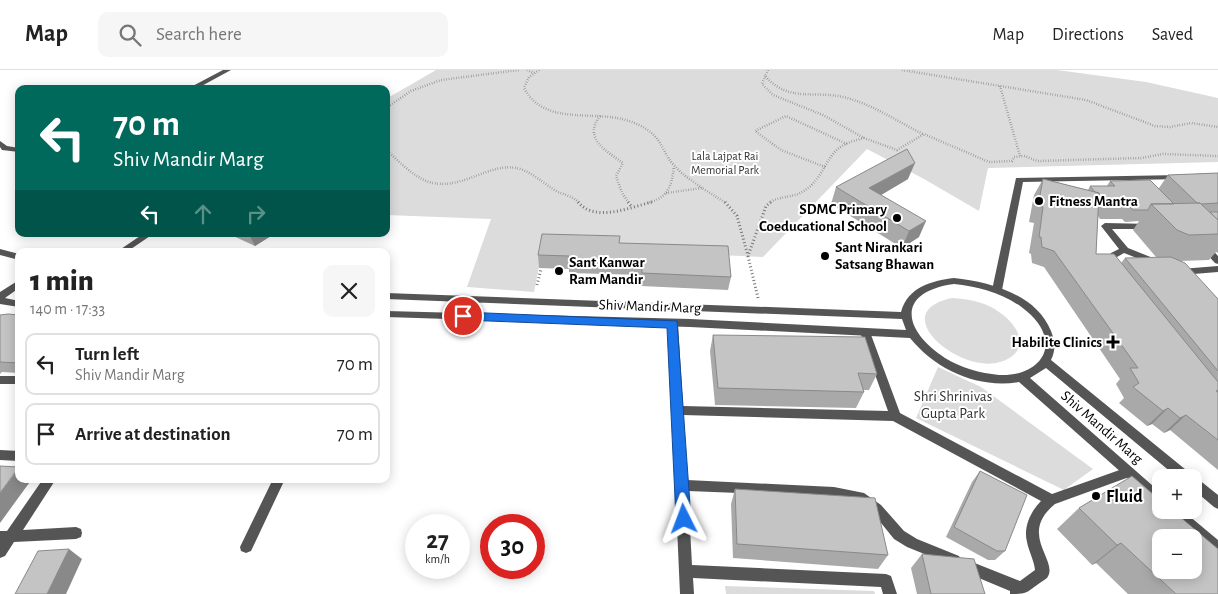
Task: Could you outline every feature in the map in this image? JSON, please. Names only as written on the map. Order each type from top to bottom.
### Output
[{"type":"street","points":[[198,85],[228,70]]},
{"type":"street","points":[[0,143],[5,148],[15,149]]},
{"type":"street","points":[[997,290],[1019,180],[1191,177]]},
{"type":"street","points":[[1137,178],[1147,188]]},
{"type":"street","points":[[1158,225],[1106,226],[1125,250],[1172,268],[1193,284]]},
{"type":"street","points":[[127,248],[144,237]]},
{"type":"street","points":[[1200,242],[1218,261]]},
{"type":"street","points":[[1113,277],[1107,266],[1110,257],[1125,250]]},
{"type":"street","points":[[0,252],[15,256]]},
{"type":"street","points":[[1172,268],[1218,269]]},
{"type":"street","points":[[965,282],[997,290],[1026,307],[1043,325],[1050,344],[1049,354],[1046,362],[1039,369],[1021,377],[1009,379],[984,377],[958,369],[935,356],[913,334],[907,316],[909,301],[913,295],[918,290],[934,283],[965,282]]},
{"type":"street","points":[[0,297],[15,286]]},
{"type":"street","name":"Shiv Mandir Marg","points":[[390,296],[907,316]]},
{"type":"street","points":[[0,301],[15,303]]},
{"type":"street","name":"Shiv Mandir Marg","points":[[390,314],[913,334]]},
{"type":"street","points":[[673,324],[687,594]]},
{"type":"street","points":[[866,332],[895,416]]},
{"type":"street","name":"Shiv Mandir Marg","points":[[1046,362],[1176,469]]},
{"type":"street","name":"Shiv Mandir Marg","points":[[1021,377],[1152,492]]},
{"type":"street","points":[[0,380],[15,380]]},
{"type":"street","points":[[678,410],[895,416],[1051,500]]},
{"type":"street","points":[[0,455],[15,456]]},
{"type":"street","points":[[682,485],[834,492],[864,499],[877,508],[900,535],[912,543],[1019,592],[1042,573],[1042,566],[1033,542],[1032,526],[1042,506],[1051,500],[1128,472]]},
{"type":"street","points":[[0,552],[5,537],[47,483]]},
{"type":"street","points":[[246,547],[276,483]]},
{"type":"street","points":[[1202,490],[1218,503]]},
{"type":"street","points":[[1184,519],[1218,548]]},
{"type":"street","points":[[5,537],[76,533]]},
{"type":"street","points":[[686,571],[886,581],[890,594]]},
{"type":"path","points":[[390,106],[418,88],[434,82],[449,78],[519,70]]},
{"type":"path","points":[[527,70],[534,73]]},
{"type":"path","points":[[539,70],[529,77],[524,88],[525,94],[533,102],[560,113],[621,119],[649,132],[657,139],[674,166],[728,205],[737,216],[761,310]]},
{"type":"path","points":[[768,70],[762,84],[769,92],[799,107],[822,114],[864,138],[897,150],[924,134]]},
{"type":"path","points":[[902,70],[1097,103],[1155,126],[1170,127],[1191,123],[1218,127]]},
{"type":"path","points":[[765,76],[773,85],[783,91],[807,96],[846,98],[989,162],[1012,161],[1014,157],[1020,156],[1037,161],[1142,158],[1162,154],[1218,156]]},
{"type":"path","points":[[1000,86],[1020,156]]},
{"type":"path","points":[[600,116],[595,125],[596,143],[602,150],[623,162],[616,176],[622,193],[632,207]]},
{"type":"path","points":[[824,167],[781,150],[754,131],[786,116],[847,144]]},
{"type":"path","points":[[748,256],[766,206],[773,200],[801,193],[817,181],[824,167],[840,146],[864,138]]},
{"type":"path","points":[[390,153],[412,172],[432,183],[456,184],[497,169],[510,167],[523,170],[556,192],[575,198],[585,209],[607,213],[658,201],[666,193],[672,182],[674,166]]},
{"type":"path","points":[[1012,161],[1016,167]]},
{"type":"path","points":[[666,193],[702,188]]},
{"type":"path","points":[[537,285],[541,269]]},
{"type":"green space","name":"Lala Lajpat Rai Memorial Park","points":[[436,70],[1057,70],[1146,82],[1218,98],[1218,162],[988,168],[979,211],[867,149],[763,257],[543,247],[534,292],[467,287],[491,219],[390,215],[390,97]]},
{"type":"green space","points":[[952,298],[983,303],[1007,318],[1018,333],[1020,341],[1019,348],[1015,354],[996,363],[980,363],[963,358],[947,350],[934,339],[926,327],[925,315],[933,305]]},
{"type":"green space","name":"Shri Shrinivas Gupta Park","points":[[938,367],[981,387],[1093,469],[1064,490],[916,418]]},
{"type":"green space","points":[[725,586],[874,591],[875,594],[726,594]]},
{"type":"building","points":[[907,149],[915,163],[869,188],[926,221],[909,231],[836,187]]},
{"type":"building","points":[[1218,173],[1218,203],[1201,204],[1197,203],[1168,175]]},
{"type":"building","points":[[1043,179],[1099,193],[1096,254],[1114,254],[1218,382],[1218,390],[1216,391],[1218,392],[1218,440],[1186,415],[1180,418],[1168,408],[1163,411],[1133,387],[1139,383],[1130,368],[1138,368],[1054,251],[1042,247],[1041,237],[1039,237],[1043,207],[1038,206]]},
{"type":"building","points":[[1150,180],[1174,204],[1151,204],[1148,210],[1133,210],[1130,207],[1108,207],[1099,197],[1099,193],[1095,192],[1090,186],[1115,186],[1110,181]]},
{"type":"building","points":[[1200,203],[1218,220],[1218,234],[1189,235],[1177,230],[1151,204]]},
{"type":"building","points":[[1210,212],[1218,212],[1218,220]]},
{"type":"building","points":[[542,234],[620,236],[619,243],[728,246],[731,277],[642,273],[642,262],[568,260],[569,256],[538,255]]},
{"type":"building","points":[[1171,257],[1185,263],[1218,299],[1218,371],[1125,258]]},
{"type":"building","points":[[0,315],[15,315],[15,363],[0,362]]},
{"type":"building","points":[[713,335],[865,337],[877,374],[858,373],[864,392],[718,388]]},
{"type":"building","points":[[0,466],[15,467],[15,472],[0,493]]},
{"type":"building","points":[[980,471],[1027,495],[1005,551],[997,551],[954,527]]},
{"type":"building","points":[[1132,476],[1152,493],[1152,519],[1183,519],[1194,529],[1152,529],[1152,572],[1121,543],[1117,545],[1079,508]]},
{"type":"building","points":[[735,489],[875,498],[888,555],[737,544]]},
{"type":"building","points":[[1202,535],[1218,549],[1218,594],[1176,594],[1160,579],[1202,579]]},
{"type":"building","points":[[69,549],[47,594],[15,594],[38,551]]},
{"type":"building","points":[[922,554],[974,559],[985,594],[931,594]]},
{"type":"place","name":"Fitness Mantra","points":[[1039,201]]},
{"type":"place","name":"SDMC Primary Coeducational School","points":[[897,218]]},
{"type":"place","name":"Sant Nirankari Satsang Bhawan","points":[[825,256]]},
{"type":"place","name":"Sant Kanwar Ram Mandir","points":[[559,271]]},
{"type":"place","name":"Habilite Clinics","points":[[1113,342]]},
{"type":"place","name":"Fluid","points":[[1096,496]]},
{"type":"route","points":[[463,316],[673,324],[684,519]]}]
